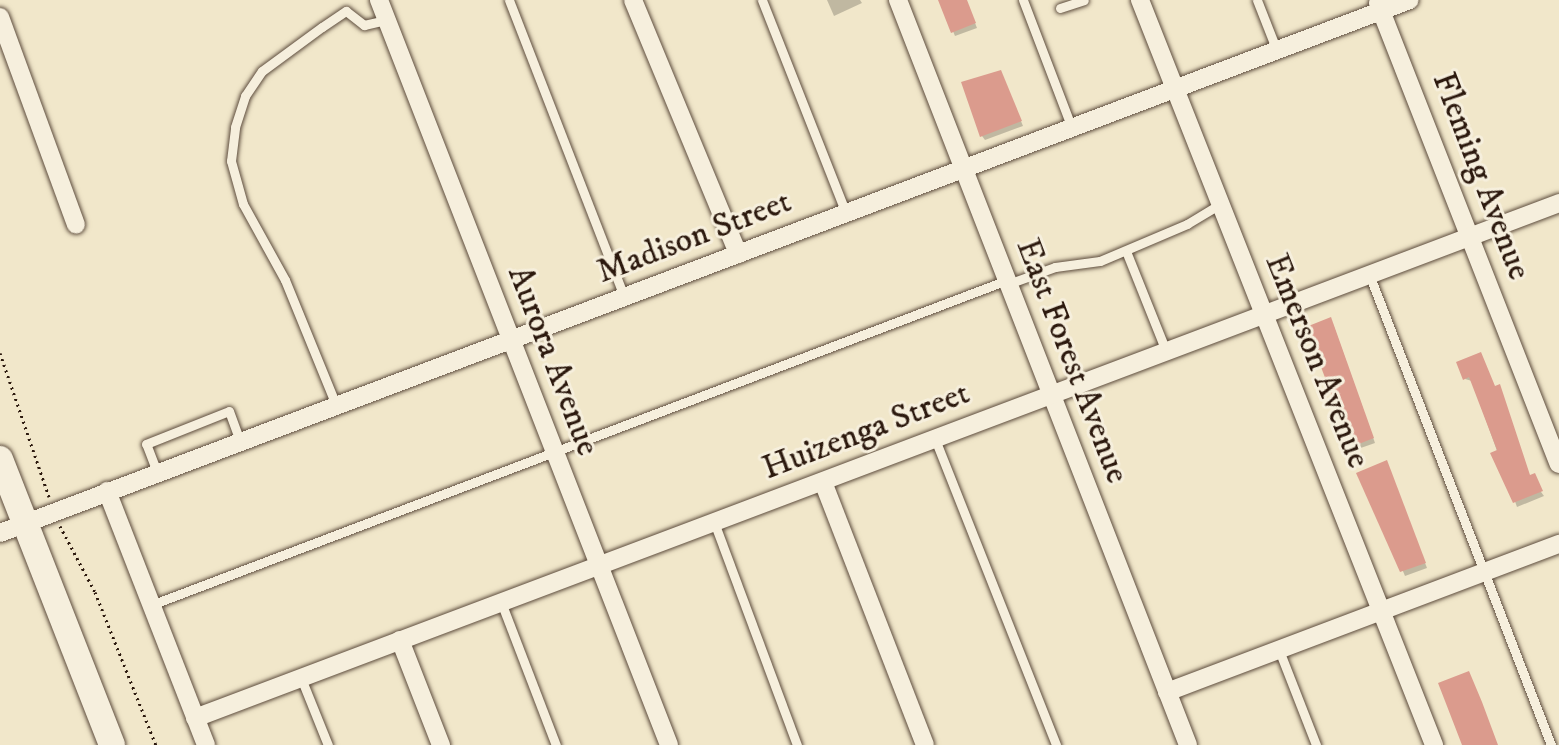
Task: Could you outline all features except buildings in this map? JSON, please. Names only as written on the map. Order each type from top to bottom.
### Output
[{"type":"main road","points":[[0,459],[112,745]]},
{"type":"street","name":"Aurora Avenue","points":[[379,0],[669,745]]},
{"type":"street","points":[[633,0],[738,254]]},
{"type":"street","name":"East Forest Avenue","points":[[898,0],[1188,745]]},
{"type":"street","name":"Emerson Avenue","points":[[1140,0],[1434,745]]},
{"type":"street","name":"Madison Street","points":[[0,533],[1277,51],[1379,5],[1410,0]]},
{"type":"street","name":"Fleming Avenue","points":[[1379,5],[1559,464]]},
{"type":"street","points":[[0,17],[76,225]]},
{"type":"street","name":"Huizenga Street","points":[[195,718],[1559,203]]},
{"type":"street","points":[[823,482],[925,745]]},
{"type":"street","points":[[107,491],[206,745]]},
{"type":"street","points":[[1167,692],[1559,544]]},
{"type":"street","points":[[400,640],[441,745]]},
{"type":"lane","points":[[509,0],[624,297]]},
{"type":"lane","points":[[762,0],[846,213]]},
{"type":"lane","points":[[1023,0],[1072,128]]},
{"type":"lane","points":[[1060,8],[1084,0]]},
{"type":"lane","points":[[1257,0],[1277,51]]},
{"type":"lane","points":[[336,405],[285,280],[243,204],[231,161],[245,96],[262,71],[346,5],[364,25],[386,20]]},
{"type":"lane","points":[[151,605],[1007,282],[1126,251],[1220,204]]},
{"type":"lane","points":[[1126,251],[1166,352]]},
{"type":"lane","points":[[1369,274],[1551,745]]},
{"type":"lane","points":[[157,472],[146,444],[229,411],[240,441]]},
{"type":"lane","points":[[935,439],[1056,745]]},
{"type":"lane","points":[[714,522],[797,745]]},
{"type":"lane","points":[[501,602],[556,745]]},
{"type":"lane","points":[[1279,650],[1316,745]]},
{"type":"lane","points":[[301,678],[328,745]]},
{"type":"path","points":[[0,353],[54,511],[95,592],[156,745]]}]
